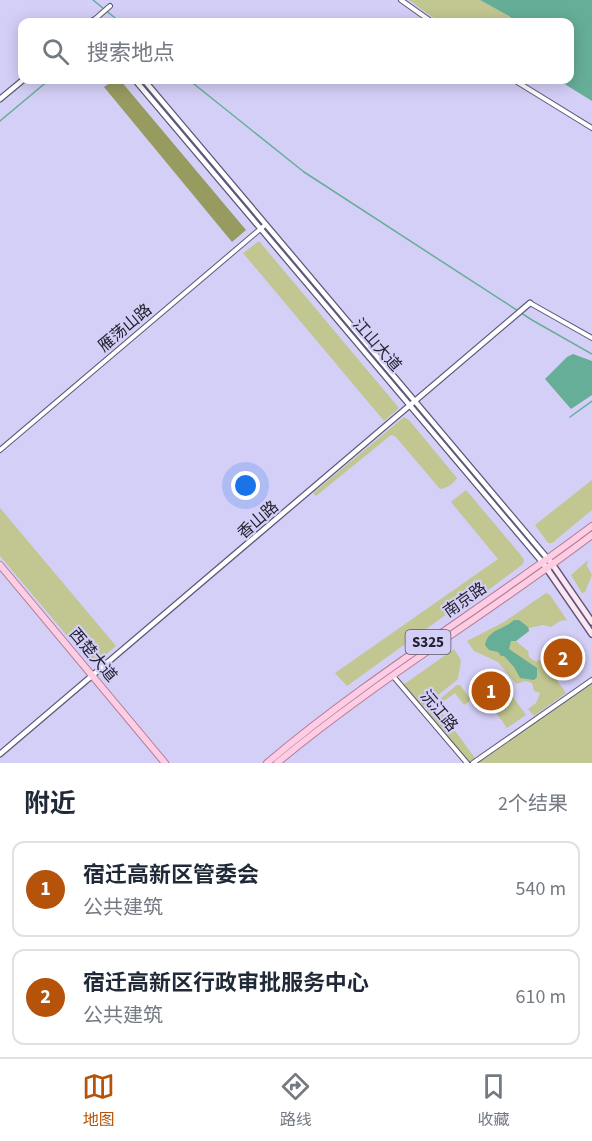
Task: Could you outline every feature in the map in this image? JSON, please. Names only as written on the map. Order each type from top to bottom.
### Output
[{"type":"main road","name":"南京路","points":[[277,763],[392,675],[548,564],[592,526]]},
{"type":"main road","name":"南京路","points":[[267,763],[386,672],[592,535]]},
{"type":"main road","name":"江山大道","points":[[548,564],[592,622]]},
{"type":"main road","name":"江山大道","points":[[548,564],[592,634]]},
{"type":"main road","name":"西楚大道","points":[[0,565],[165,763]]},
{"type":"street","points":[[401,0],[426,18]]},
{"type":"street","points":[[98,18],[110,6]]},
{"type":"street","points":[[0,99],[18,84]]},
{"type":"street","name":"江山大道","points":[[139,84],[416,401],[548,564]]},
{"type":"street","name":"江山大道","points":[[147,84],[411,405],[548,564]]},
{"type":"street","points":[[520,84],[592,128]]},
{"type":"street","name":"雁荡山路","points":[[0,450],[263,226]]},
{"type":"street","points":[[530,303],[592,338]]},
{"type":"street","name":"香山路","points":[[0,754],[530,303]]},
{"type":"street","name":"沅江路","points":[[392,675],[466,763]]},
{"type":"street","points":[[473,763],[592,680]]},
{"type":"shaded area","points":[[409,0],[480,0],[509,16],[509,18],[434,18]]},
{"type":"shaded area","points":[[480,0],[592,0],[592,101],[564,84],[574,84],[574,18],[511,18]]},
{"type":"shaded area","points":[[108,84],[123,84],[246,230],[232,242],[104,87]]},
{"type":"shaded area","points":[[259,241],[399,408],[384,421],[243,253]]},
{"type":"shaded area","points":[[573,354],[592,361],[592,395],[571,409],[545,379]]},
{"type":"shaded area","points":[[404,417],[409,420],[457,478],[452,484],[440,489],[395,436],[391,435],[316,496],[313,493]]},
{"type":"shaded area","points":[[592,480],[592,510],[552,543],[548,543],[535,525]]},
{"type":"shaded area","points":[[466,490],[520,554],[524,560],[523,564],[483,594],[458,606],[347,686],[335,673],[498,559],[451,502]]},
{"type":"shaded area","points":[[0,508],[116,646],[96,663],[90,663],[0,556]]},
{"type":"shaded area","points":[[588,560],[587,566],[592,575],[585,592],[582,593],[571,575]]},
{"type":"shaded area","points":[[546,593],[550,595],[567,620],[560,621],[551,627],[543,625],[529,628],[529,631],[516,641],[528,651],[529,657],[536,662],[539,659],[544,666],[546,665],[566,693],[534,716],[528,709],[536,703],[540,693],[534,691],[532,683],[525,681],[516,684],[498,662],[474,651],[467,641],[504,622]]},
{"type":"shaded area","points":[[514,620],[519,620],[528,627],[529,631],[516,641],[511,641],[509,649],[537,668],[537,677],[534,680],[520,678],[504,656],[489,650],[485,645],[489,636]]},
{"type":"shaded area","points":[[454,649],[461,660],[458,679],[422,708],[403,685]]},
{"type":"shaded area","points":[[592,682],[592,763],[476,763]]},
{"type":"shaded area","points":[[457,685],[460,685],[471,700],[464,705],[455,693],[437,706],[475,758],[467,763],[424,712]]},
{"type":"shaded area","points":[[513,697],[526,715],[507,728],[494,710]]},
{"type":"waterway","points":[[93,0],[115,18]]},
{"type":"waterway","points":[[0,121],[44,84]]},
{"type":"waterway","points":[[194,84],[304,172],[532,320],[592,354]]},
{"type":"waterway","points":[[570,417],[592,401]]},
{"type":"place","name":"宿迁高新区行政审批服务中心","points":[[563,658]]},
{"type":"place","name":"宿迁高新区管委会","points":[[491,691]]}]
